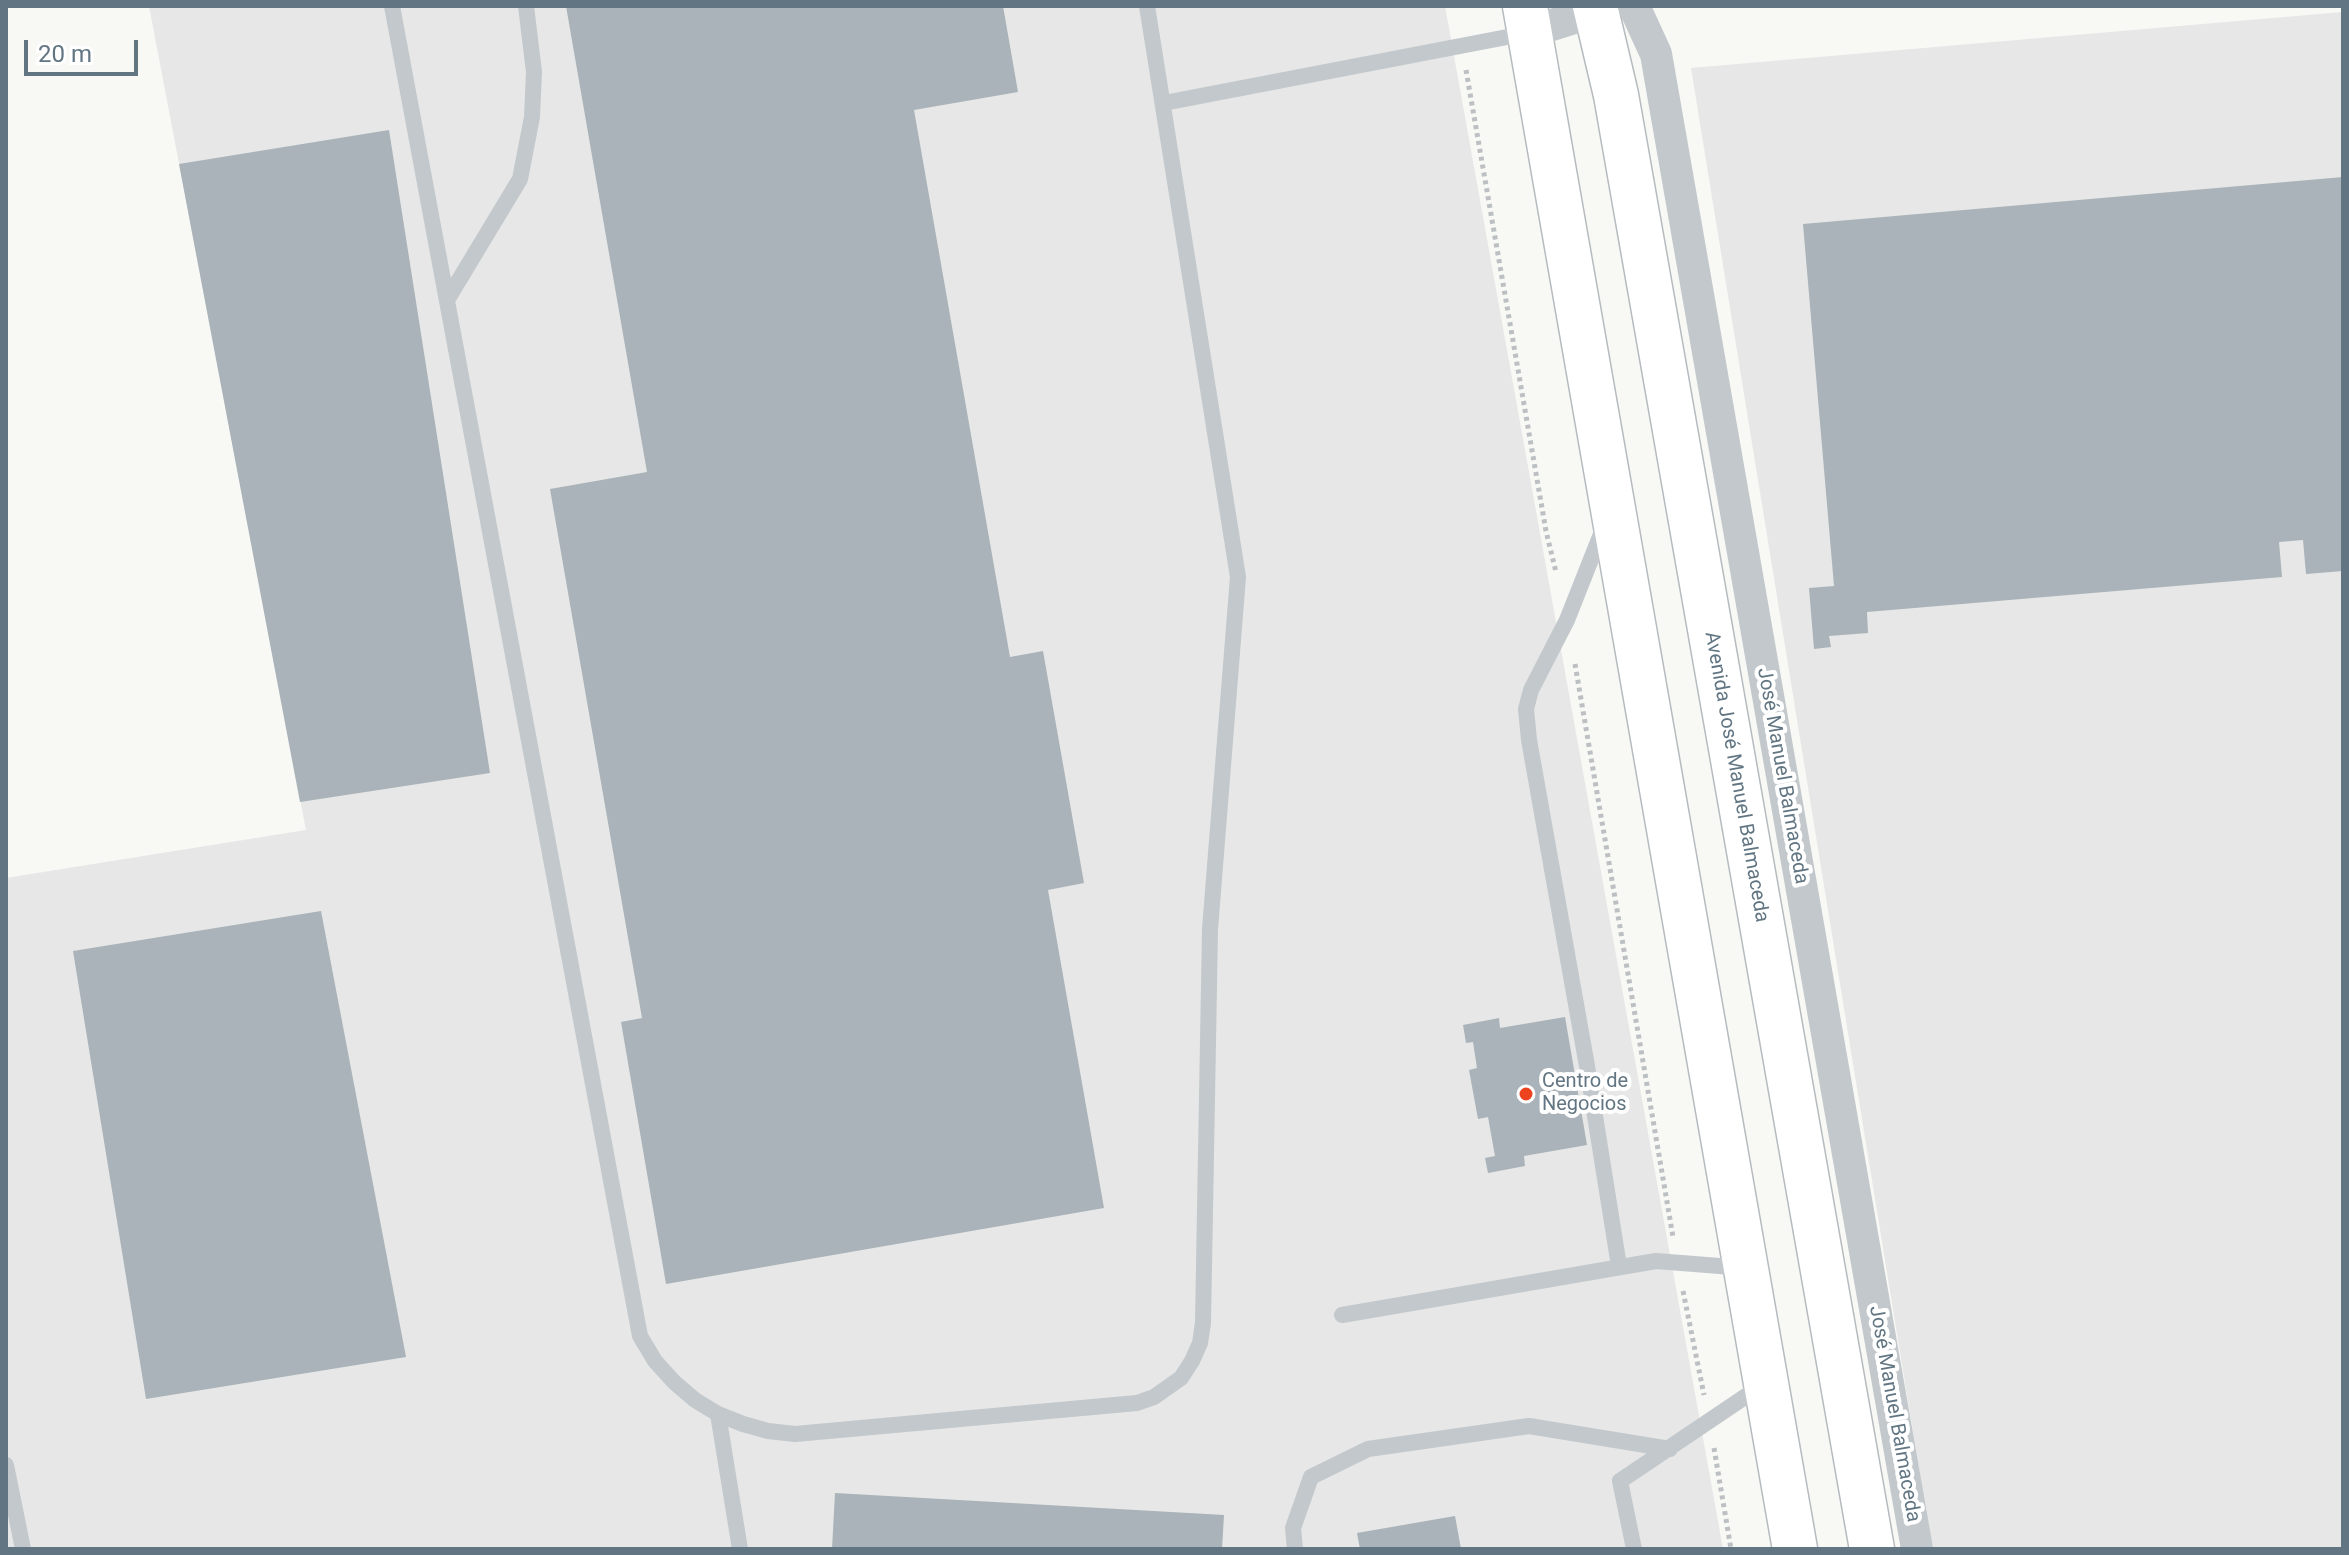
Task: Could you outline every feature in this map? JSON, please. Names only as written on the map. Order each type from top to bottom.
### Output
[{"type":"main road","name":"Avenida José Manuel Balmaceda","points":[[1607,7],[1616,95],[1872,1549]]},
{"type":"main road","points":[[1528,19],[1795,1549]]},
{"type":"street","points":[[1528,19],[1607,7]]},
{"type":"street","name":"José Manuel Balmaceda","points":[[1607,7],[1656,54],[1917,1549]]},
{"type":"lane","points":[[392,6],[640,1336],[655,1361],[695,1400],[718,1414],[768,1431],[795,1434],[1137,1403],[1154,1397],[1181,1378],[1200,1343],[1203,1323],[1210,929],[1238,577],[1147,6]]},
{"type":"lane","points":[[447,300],[520,179],[532,117],[534,72],[526,6]]},
{"type":"lane","points":[[1164,103],[1462,45],[1528,19]]},
{"type":"lane","points":[[1612,505],[1567,620],[1531,690],[1526,709],[1619,1266]]},
{"type":"lane","points":[[1342,1315],[1656,1261],[1746,1268]]},
{"type":"lane","points":[[1634,1549],[1620,1481],[1765,1384]]},
{"type":"lane","points":[[718,1414],[740,1549]]},
{"type":"lane","points":[[1295,1549],[1293,1528],[1311,1477],[1368,1449],[1529,1426],[1670,1449]]},
{"type":"lane","points":[[6,1465],[23,1549]]},
{"type":"path","points":[[1462,45],[1546,531],[1567,620],[1678,1263],[1731,1549]]},
{"type":"shaded area","points":[[149,6],[1445,6],[1723,1549],[6,1549],[6,878],[306,830]]},
{"type":"shaded area","points":[[2343,12],[2343,1549],[1932,1549],[1691,68]]},
{"type":"building","points":[[566,6],[1003,6],[1018,92],[914,110],[1010,657],[1043,651],[1084,883],[1048,890],[1104,1208],[666,1284],[621,1022],[642,1018],[550,489],[647,472]]},
{"type":"building","points":[[389,130],[490,773],[300,802],[179,164]]},
{"type":"building","points":[[2343,177],[2343,571],[2306,574],[2303,540],[2279,542],[2282,577],[1867,612],[1868,633],[1829,636],[1831,647],[1814,649],[1809,588],[1834,586],[1803,224]]},
{"type":"building","points":[[321,911],[406,1357],[146,1399],[73,951]]},
{"type":"building","name":"Centro de Negocios","points":[[1565,1017],[1587,1145],[1524,1156],[1525,1166],[1488,1173],[1485,1158],[1495,1156],[1488,1117],[1478,1119],[1469,1070],[1477,1068],[1473,1042],[1466,1043],[1463,1025],[1499,1018],[1500,1028]]},
{"type":"building","points":[[835,1493],[1224,1515],[1222,1549],[832,1549]]},
{"type":"building","points":[[1455,1516],[1461,1549],[1360,1549],[1357,1533]]},
{"type":"place","name":"Centro de Negocios","points":[[1526,1094]]}]
